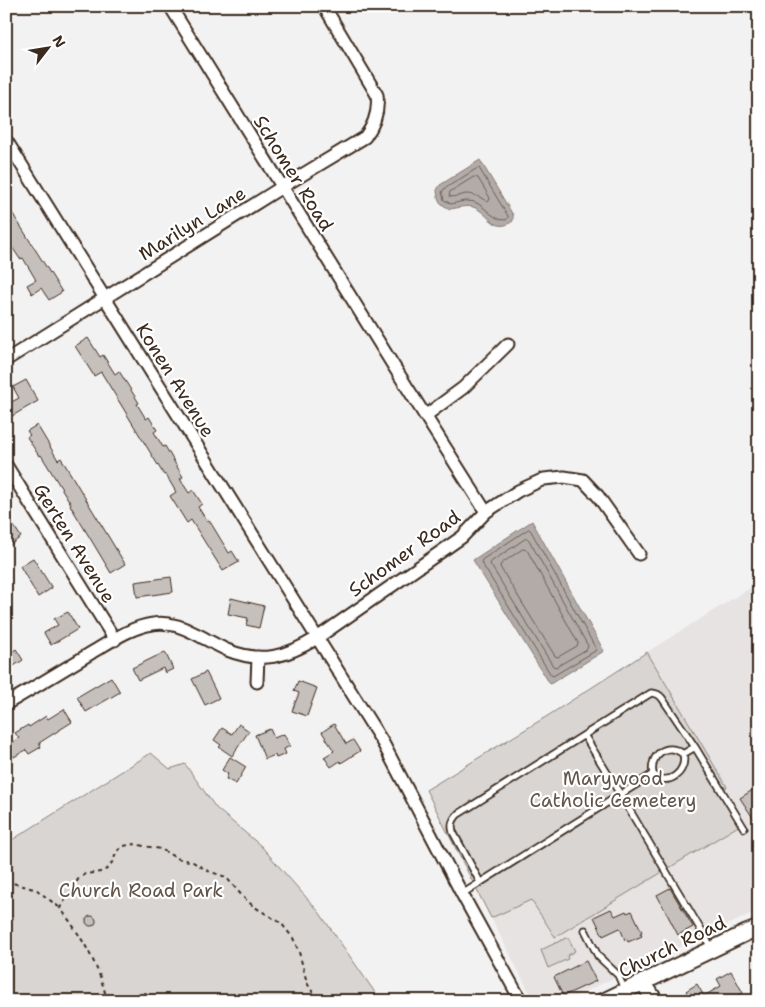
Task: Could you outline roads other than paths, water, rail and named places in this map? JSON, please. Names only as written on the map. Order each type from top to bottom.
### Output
[{"type":"street","name":"Schomer Road","points":[[6,704],[114,640],[136,628],[152,624],[164,623],[188,630],[226,649],[243,655],[268,657],[285,654],[301,648],[462,537],[486,512],[170,6]]},
{"type":"street","name":"Marilyn Lane","points":[[6,360],[365,137],[372,128],[377,116],[377,95],[324,6]]},
{"type":"street","name":"Konen Avenue","points":[[6,140],[317,638]]},
{"type":"street","points":[[425,416],[463,388],[508,344]]},
{"type":"street","name":"Gerten Avenue","points":[[6,466],[114,640]]},
{"type":"street","points":[[486,512],[518,491],[544,479],[564,477],[583,480],[598,496],[639,554]]},
{"type":"street","points":[[317,638],[383,743],[462,894],[521,1001]]},
{"type":"street","points":[[257,682],[258,657]]},
{"type":"street","name":"Church Road","points":[[604,1001],[759,928]]},
{"type":"street","points":[[643,982],[655,1001]]},
{"type":"lane","points":[[480,882],[453,832],[454,819],[646,695],[656,693],[662,698],[695,747],[744,828]]},
{"type":"lane","points":[[584,735],[713,950]]},
{"type":"lane","points":[[683,754],[695,747]]},
{"type":"lane","points":[[665,749],[676,749],[683,754],[684,762],[682,768],[675,777],[663,780],[656,778],[653,774],[651,768],[653,762],[659,753],[665,749]]},
{"type":"lane","points":[[462,894],[653,774]]},
{"type":"lane","points":[[585,930],[598,956],[618,975],[625,991]]},
{"type":"water","points":[[480,160],[513,215],[513,221],[506,225],[496,224],[473,207],[465,206],[450,209],[439,200],[437,190],[440,185]]},
{"type":"water","points":[[532,521],[604,651],[550,684],[473,560]]},
{"type":"park label","name":"Marywood Catholic Cemetery","points":[[613,789]]},
{"type":"park label","name":"Church Road Park","points":[[141,890]]}]
